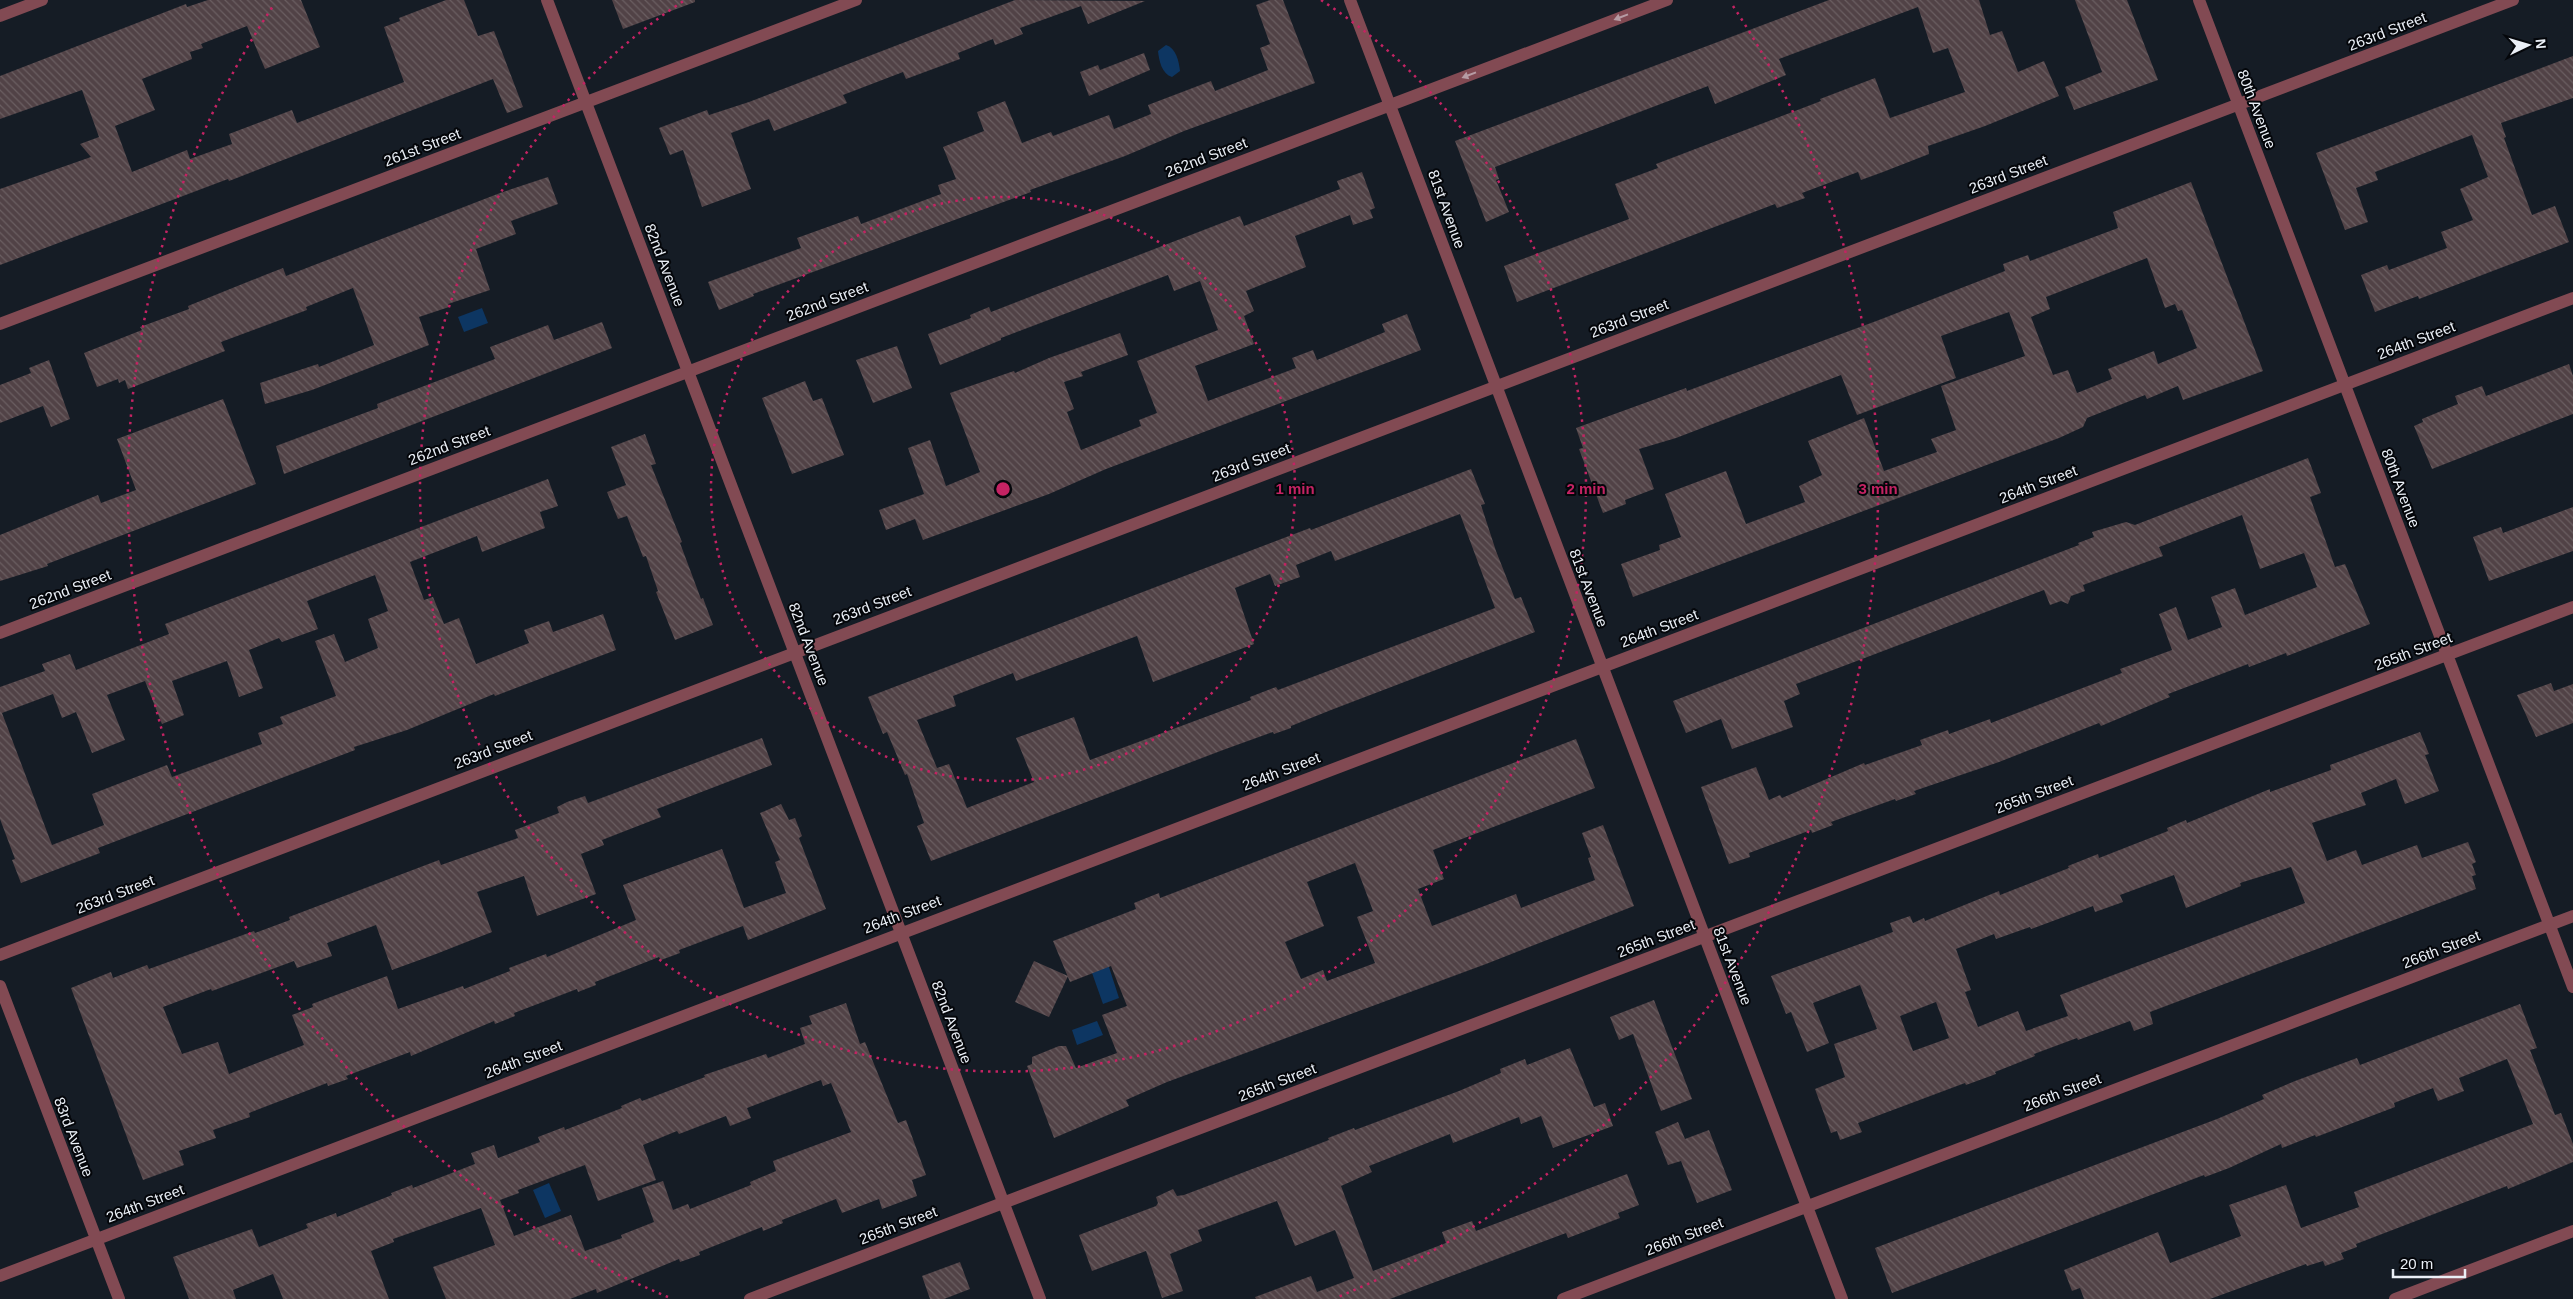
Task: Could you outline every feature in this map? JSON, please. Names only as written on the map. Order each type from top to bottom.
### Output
[{"type":"street","points":[[0,16],[42,0]]},
{"type":"street","name":"82nd Avenue","points":[[547,0],[1040,1299]]},
{"type":"street","name":"261st Street","points":[[0,324],[856,0]]},
{"type":"street","name":"81st Avenue","points":[[1350,0],[1842,1299]]},
{"type":"street","name":"262nd Street","points":[[0,633],[1667,0]]},
{"type":"street","name":"80th Avenue","points":[[2199,0],[2573,987]]},
{"type":"street","name":"263rd Street","points":[[0,955],[2513,0]]},
{"type":"street","name":"264th Street","points":[[0,1276],[900,932],[2573,298]]},
{"type":"street","name":"265th Street","points":[[750,1299],[2573,607]]},
{"type":"street","name":"266th Street","points":[[1563,1299],[2573,916]]},
{"type":"street","name":"83rd Avenue","points":[[0,986],[119,1299]]},
{"type":"street","points":[[2395,1299],[2573,1231]]},
{"type":"water","points":[[1166,45],[1175,52],[1179,63],[1180,71],[1172,77],[1163,70],[1159,59],[1158,51]]},
{"type":"water","points":[[482,308],[488,323],[464,332],[458,317]]},
{"type":"water","points":[[1108,964],[1119,998],[1103,1004],[1091,970]]},
{"type":"water","points":[[1097,1021],[1103,1035],[1077,1045],[1072,1030]]},
{"type":"water","points":[[549,1183],[561,1211],[545,1218],[533,1190]]},
{"type":"building","points":[[208,0],[301,0],[320,47],[265,69],[247,26],[201,44],[203,48],[190,52],[192,59],[142,79],[155,110],[115,126],[132,172],[187,150],[190,159],[232,144],[229,134],[292,110],[297,123],[404,82],[384,27],[400,21],[399,18],[446,0],[464,0],[478,36],[494,31],[523,107],[507,113],[493,79],[229,181],[228,179],[0,265],[0,189],[91,157],[80,144],[99,137],[82,90],[0,119],[0,76],[186,4],[187,7]]},
{"type":"building","points":[[612,0],[695,0],[695,2],[623,29]]},
{"type":"building","points":[[1015,0],[1145,1],[1088,24],[1081,6],[1020,28],[1023,34],[995,45],[993,39],[958,53],[960,59],[906,79],[903,72],[843,95],[847,103],[774,131],[769,119],[731,133],[751,189],[702,207],[683,150],[670,155],[659,128],[707,110],[709,115],[749,102]]},
{"type":"building","points":[[1270,0],[1283,0],[1315,83],[1184,131],[1125,156],[1030,190],[1031,192],[753,294],[754,296],[719,310],[708,282],[801,248],[797,238],[858,216],[861,224],[941,194],[938,185],[956,179],[943,147],[984,131],[977,112],[1005,101],[1022,143],[1051,132],[1053,136],[1109,115],[1114,129],[1151,114],[1148,105],[1211,81],[1215,91],[1268,70],[1260,48],[1270,44],[1256,5]]},
{"type":"building","points":[[1829,0],[1979,0],[1990,35],[2002,31],[2018,72],[2044,61],[2059,96],[1985,126],[1928,146],[1929,154],[1883,172],[1861,180],[1858,172],[1802,193],[1805,198],[1777,208],[1775,204],[1517,302],[1504,266],[1629,219],[1615,184],[1658,168],[1656,164],[1821,101],[1820,99],[1875,78],[1890,118],[1965,92],[1948,48],[1933,53],[1918,7],[1779,59],[1786,75],[1715,104],[1708,86],[1495,167],[1499,179],[1496,180],[1509,212],[1486,222],[1455,141]]},
{"type":"building","points":[[2075,0],[2127,0],[2158,80],[2074,110],[2065,87],[2102,72]]},
{"type":"building","points":[[1144,53],[1150,70],[1089,96],[1080,72],[1098,65],[1100,70]]},
{"type":"building","points":[[2573,56],[2573,98],[2501,123],[2506,137],[2504,138],[2532,215],[2555,206],[2569,242],[2419,299],[2418,296],[2375,312],[2361,275],[2387,265],[2389,270],[2447,248],[2441,232],[2473,220],[2460,189],[2488,177],[2472,135],[2375,172],[2378,180],[2356,188],[2368,222],[2345,230],[2316,153]]},
{"type":"building","points":[[1362,172],[1375,208],[1370,210],[1373,218],[1353,225],[1350,215],[1295,236],[1306,267],[1246,291],[1254,311],[1244,316],[1254,344],[1195,366],[1208,401],[1296,368],[1292,358],[1313,350],[1317,360],[1385,332],[1382,324],[1407,314],[1421,350],[1106,469],[1049,494],[923,540],[915,519],[886,530],[879,510],[924,494],[908,448],[930,440],[946,486],[980,472],[950,393],[1014,371],[1015,373],[1049,358],[1120,333],[1128,355],[1081,372],[1083,376],[1064,382],[1074,409],[1067,412],[1081,450],[1141,426],[1139,420],[1157,413],[1137,361],[1218,330],[1200,281],[1174,291],[1168,275],[1001,338],[1001,340],[940,365],[928,334],[971,318],[970,315],[989,307],[991,312],[1240,216],[1244,226],[1340,189],[1337,181]]},
{"type":"building","points":[[548,177],[558,204],[511,221],[516,234],[476,249],[490,290],[448,304],[449,307],[419,317],[429,345],[312,390],[265,404],[260,383],[318,364],[319,367],[374,345],[353,288],[306,307],[307,310],[221,342],[225,351],[128,389],[125,380],[119,383],[118,379],[97,387],[84,353],[142,330],[140,327],[189,309],[188,306],[283,268],[286,276],[500,193]]},
{"type":"building","points":[[2191,182],[2263,371],[2183,400],[2178,386],[2147,399],[2145,395],[2087,418],[2083,427],[2059,438],[1633,597],[1621,564],[1660,550],[1659,545],[1681,537],[1665,494],[1726,471],[1746,524],[1805,502],[1799,486],[1822,475],[1808,441],[1864,418],[1884,471],[1937,452],[1931,439],[1956,430],[1941,386],[2025,356],[2009,312],[1941,336],[1956,378],[1857,415],[1841,375],[1676,438],[1639,449],[1654,489],[1625,500],[1626,504],[1603,513],[1579,449],[1583,448],[1576,428],[1686,388],[1687,391],[1879,320],[2005,271],[2003,264],[2028,255],[2030,261],[2118,228],[2113,212]],"holes":[[[2147,258],[2165,308],[2175,304],[2178,311],[2182,310],[2197,348],[2158,364],[2154,351],[2108,369],[2112,379],[2077,393],[2068,370],[2053,375],[2031,317],[2050,309],[2046,297]]]},
{"type":"building","points":[[602,322],[612,348],[284,474],[276,446],[378,408],[377,404],[495,359],[490,347],[548,325],[554,340]]},
{"type":"building","points":[[897,346],[912,388],[873,403],[856,360]]},
{"type":"building","points":[[49,360],[70,419],[51,427],[43,406],[0,423],[0,385],[31,373],[29,368]]},
{"type":"building","points":[[2569,364],[2573,376],[2573,414],[2432,469],[2414,426],[2423,422],[2422,419],[2458,404],[2455,396],[2482,386],[2486,396]]},
{"type":"building","points":[[805,381],[813,401],[822,398],[844,455],[792,474],[762,398]]},
{"type":"building","points":[[223,399],[256,484],[47,564],[48,566],[0,581],[0,535],[98,495],[101,503],[136,490],[117,439]]},
{"type":"building","points":[[645,434],[656,464],[651,465],[682,542],[680,543],[701,599],[703,598],[713,625],[675,640],[656,592],[658,591],[646,556],[643,557],[627,516],[618,519],[607,492],[626,485],[611,447]]},
{"type":"building","points":[[2308,458],[2321,493],[2310,497],[2335,567],[2345,564],[2370,624],[2287,656],[2286,653],[2249,667],[2248,664],[2168,694],[2170,697],[2101,726],[2099,723],[1999,762],[1914,791],[1916,794],[1896,801],[1895,799],[1831,822],[1833,825],[1812,833],[1811,830],[1749,853],[1750,857],[1729,864],[1701,787],[1756,767],[1769,800],[1780,795],[1782,798],[1864,763],[1865,765],[1922,745],[1920,740],[1948,730],[1949,734],[1990,719],[1991,723],[2122,673],[2120,669],[2172,650],[2159,614],[2176,607],[2188,640],[2222,627],[2211,597],[2235,588],[2245,615],[2317,587],[2304,553],[2260,569],[2242,515],[2159,547],[2163,556],[2083,585],[2085,591],[2071,596],[2068,604],[2061,601],[2050,605],[2044,590],[1796,684],[1800,694],[1784,701],[1793,727],[1732,749],[1721,719],[1686,733],[1673,701],[2079,545],[2078,543],[2094,537],[2092,532],[2126,522],[2135,525]]},
{"type":"building","points":[[1471,469],[1485,504],[1481,505],[1496,551],[1515,599],[1521,597],[1535,632],[1331,710],[1291,726],[1291,728],[1274,734],[1273,732],[1223,750],[931,861],[917,826],[924,823],[907,774],[905,775],[887,732],[883,734],[868,697],[1310,528],[1311,530]],"holes":[[[1460,514],[1495,608],[1278,690],[1276,687],[1250,697],[1251,700],[1090,760],[1074,717],[1016,738],[1034,782],[967,808],[949,764],[937,768],[917,720],[956,706],[953,696],[1013,673],[1016,681],[1137,636],[1153,682],[1254,644],[1235,588],[1270,574],[1275,586],[1300,577],[1296,565],[1331,551],[1335,561]]]},
{"type":"building","points":[[548,479],[558,506],[540,512],[545,528],[482,552],[477,536],[410,562],[424,600],[433,597],[444,624],[459,618],[476,664],[529,643],[524,630],[549,621],[553,632],[603,614],[616,650],[495,696],[494,694],[407,730],[354,747],[355,750],[98,848],[100,853],[21,883],[12,860],[15,859],[0,819],[0,687],[45,671],[42,664],[70,654],[76,670],[169,634],[165,624]],"holes":[[[375,575],[388,611],[368,619],[378,648],[345,662],[334,634],[315,641],[336,696],[280,717],[283,724],[258,733],[262,744],[172,777],[167,765],[92,794],[104,825],[52,845],[2,713],[53,694],[62,718],[76,712],[92,753],[125,740],[107,695],[145,681],[162,724],[184,715],[172,681],[227,661],[239,697],[263,688],[249,650],[279,638],[282,642],[318,629],[307,601]]]},
{"type":"building","points":[[2573,507],[2573,551],[2489,581],[2473,537],[2501,527],[2503,533]]},
{"type":"building","points":[[2551,683],[2554,691],[2573,684],[2573,723],[2536,737],[2517,695]]},
{"type":"building","points":[[2420,732],[2429,754],[2425,755],[2439,791],[2405,804],[2396,779],[2361,793],[2366,805],[2312,823],[2327,861],[2356,850],[2362,865],[2417,845],[2422,858],[2468,842],[2476,862],[2472,864],[2476,875],[2472,876],[2476,889],[2150,1012],[2153,1024],[2134,1031],[2130,1021],[2078,1040],[2077,1038],[2034,1054],[2035,1056],[1995,1072],[1996,1074],[1966,1085],[1965,1083],[1858,1123],[1862,1132],[1840,1140],[1837,1131],[1831,1133],[1815,1089],[1845,1077],[1834,1044],[1877,1029],[1860,985],[1813,1003],[1829,1043],[1807,1052],[1791,1012],[1786,1014],[1771,976],[1893,932],[1890,923],[1910,916],[1913,923],[1924,918],[1925,921],[1999,891],[2000,895],[2069,868],[2068,866],[2098,854],[2099,858],[2168,831],[2167,828],[2186,820],[2187,823],[2270,789],[2270,792],[2331,770],[2330,765]],"holes":[[[2291,867],[2305,903],[2060,995],[2068,1016],[2026,1031],[2018,1011],[1978,1027],[1965,992],[1971,990],[1956,949],[1994,934],[1996,939],[2030,927],[2031,929],[2093,906],[2095,912],[2123,902],[2120,895],[2174,875],[2186,908],[2241,886],[2240,883]],[[1936,1002],[1949,1038],[1913,1051],[1900,1016]]]},
{"type":"building","points":[[762,738],[772,765],[657,809],[661,817],[602,840],[604,845],[581,854],[596,894],[537,916],[524,876],[477,892],[492,932],[392,970],[376,925],[327,943],[332,956],[297,968],[294,961],[163,1007],[182,1054],[218,1042],[229,1074],[304,1045],[292,1015],[313,1007],[312,1004],[387,976],[398,1009],[463,986],[464,989],[510,971],[509,968],[546,954],[547,957],[636,920],[623,885],[722,849],[744,908],[786,893],[775,862],[780,860],[760,813],[781,804],[789,820],[795,818],[802,836],[799,838],[826,909],[748,940],[743,926],[679,950],[680,953],[661,960],[659,957],[595,982],[596,985],[578,992],[577,989],[514,1013],[515,1016],[495,1024],[494,1021],[411,1056],[410,1052],[346,1076],[348,1079],[328,1086],[327,1083],[249,1113],[250,1117],[213,1130],[216,1138],[179,1151],[184,1165],[143,1180],[71,988],[111,972],[113,978],[147,965],[149,969],[290,920],[289,917],[439,860],[441,865],[518,838],[515,830],[559,813],[557,807],[567,802],[585,796],[588,803]]},
{"type":"building","points":[[1576,739],[1595,788],[1433,850],[1444,879],[1418,889],[1432,926],[1516,894],[1521,908],[1595,880],[1588,858],[1591,857],[1582,833],[1603,825],[1634,906],[1486,964],[1167,1082],[1126,1100],[1129,1106],[1054,1138],[1027,1066],[1032,1064],[1032,1057],[1059,1046],[1066,1046],[1076,1068],[1117,1053],[1102,1015],[1127,1006],[1111,966],[1070,982],[1053,941],[1136,909],[1134,903],[1159,893],[1160,898]],"holes":[[[1355,863],[1373,911],[1357,917],[1375,963],[1327,981],[1323,970],[1301,979],[1285,942],[1324,926],[1307,882]]]},
{"type":"building","points":[[1034,961],[1068,976],[1049,1017],[1015,1002]]},
{"type":"building","points":[[1654,1000],[1692,1099],[1661,1111],[1633,1034],[1619,1040],[1610,1017]]},
{"type":"building","points":[[846,1003],[860,1044],[865,1042],[898,1123],[906,1120],[926,1175],[912,1180],[917,1196],[882,1209],[879,1199],[842,1213],[836,1199],[782,1220],[783,1223],[763,1231],[762,1227],[699,1252],[700,1255],[680,1262],[679,1259],[597,1293],[596,1289],[570,1299],[446,1299],[433,1267],[495,1245],[481,1208],[393,1239],[394,1242],[371,1251],[389,1299],[283,1299],[273,1274],[233,1290],[236,1299],[189,1299],[173,1257],[252,1229],[259,1247],[308,1228],[306,1224],[336,1213],[337,1217],[392,1195],[391,1193],[412,1185],[413,1188],[475,1164],[471,1153],[494,1145],[498,1158],[540,1142],[538,1137],[564,1127],[565,1130],[622,1108],[621,1106],[640,1098],[642,1101],[705,1077],[704,1075],[766,1054],[768,1058],[805,1044],[800,1028],[812,1024],[809,1016]],"holes":[[[821,1080],[823,1086],[831,1083],[851,1132],[773,1161],[776,1171],[750,1182],[751,1185],[690,1209],[688,1204],[673,1210],[663,1181],[642,1188],[654,1222],[621,1235],[622,1238],[585,1251],[571,1215],[514,1236],[500,1200],[519,1193],[518,1190],[585,1165],[598,1201],[656,1180],[643,1145],[677,1131],[679,1134],[726,1116],[730,1126],[751,1118],[747,1108]]]},
{"type":"building","points":[[2520,1004],[2537,1048],[2530,1050],[2555,1115],[2561,1113],[2573,1144],[2573,1162],[2508,1189],[2507,1186],[2356,1244],[2357,1247],[2341,1253],[2344,1259],[2325,1266],[2323,1261],[2307,1266],[2306,1264],[2210,1299],[2084,1299],[2080,1288],[2072,1291],[2064,1270],[2158,1232],[2170,1263],[2241,1236],[2229,1205],[2286,1185],[2301,1228],[2359,1207],[2354,1192],[2533,1124],[2507,1059],[2459,1078],[2464,1091],[2438,1101],[2433,1088],[2394,1103],[2395,1107],[2316,1137],[2315,1135],[2282,1148],[2281,1144],[2229,1168],[2205,1177],[2204,1175],[1892,1293],[1875,1248],[2217,1119],[2264,1099],[2262,1095],[2295,1081],[2357,1058],[2360,1065]]},
{"type":"building","points":[[1570,1048],[1594,1107],[1605,1103],[1613,1126],[1553,1148],[1541,1116],[1521,1124],[1519,1117],[1453,1143],[1450,1134],[1369,1166],[1372,1172],[1341,1186],[1373,1271],[1446,1243],[1442,1232],[1472,1221],[1476,1231],[1627,1174],[1639,1205],[1618,1213],[1620,1218],[1568,1238],[1566,1233],[1390,1299],[1256,1299],[1255,1297],[1311,1276],[1317,1292],[1354,1278],[1335,1230],[1295,1246],[1277,1201],[1198,1230],[1202,1241],[1170,1254],[1183,1291],[1162,1298],[1146,1251],[1092,1271],[1079,1235],[1156,1206],[1158,1203],[1156,1197],[1173,1189],[1177,1196],[1184,1195],[1329,1140],[1328,1138],[1354,1128],[1355,1130],[1459,1091],[1501,1073],[1500,1069],[1525,1059],[1527,1065]]},
{"type":"building","points":[[1678,1122],[1685,1139],[1709,1130],[1732,1190],[1697,1203],[1681,1161],[1668,1165],[1655,1132]]},
{"type":"building","points":[[960,1262],[970,1289],[944,1299],[930,1299],[922,1276]]}]
